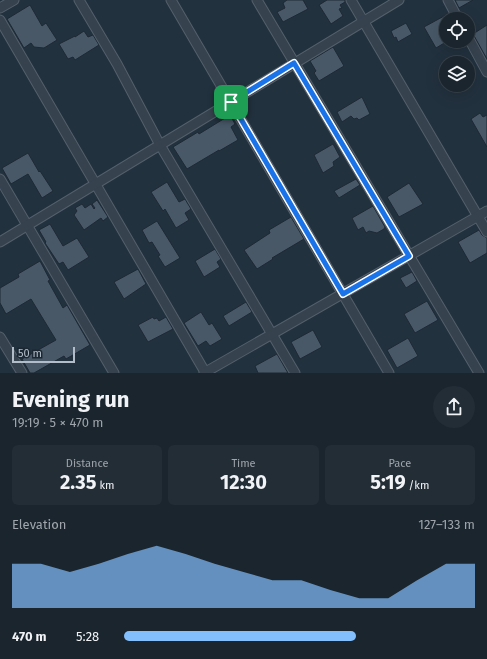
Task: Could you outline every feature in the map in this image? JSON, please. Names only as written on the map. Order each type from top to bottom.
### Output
[{"type":"street","points":[[0,8],[14,0]]},
{"type":"street","points":[[79,0],[117,64],[160,145],[295,373]]},
{"type":"street","points":[[171,0],[389,373]]},
{"type":"street","points":[[257,0],[479,373]]},
{"type":"street","points":[[351,0],[487,232]]},
{"type":"street","points":[[0,242],[399,0]]},
{"type":"street","points":[[448,0],[454,12]]},
{"type":"street","points":[[0,20],[208,372],[487,211]]},
{"type":"street","points":[[474,48],[487,72]]},
{"type":"street","points":[[0,179],[114,373]]},
{"type":"street","points":[[0,337],[22,373]]},
{"type":"building","points":[[287,0],[303,0],[308,9],[283,22],[277,12],[285,8],[283,3]]},
{"type":"building","points":[[327,0],[345,0],[345,2],[340,5],[342,8],[339,9],[343,16],[331,24],[319,5]]},
{"type":"building","points":[[455,0],[473,0],[459,8]]},
{"type":"building","points":[[30,5],[42,26],[46,23],[57,40],[44,48],[34,47],[31,43],[24,48],[7,19]]},
{"type":"building","points":[[439,19],[439,46],[436,48],[424,27]]},
{"type":"building","points":[[406,23],[412,34],[398,42],[396,37],[394,38],[391,31]]},
{"type":"building","points":[[487,25],[487,59],[475,38],[475,33]]},
{"type":"building","points":[[84,31],[88,37],[93,35],[99,45],[75,60],[73,57],[68,59],[59,44]]},
{"type":"building","points":[[333,47],[344,66],[319,81],[314,73],[316,71],[310,61]]},
{"type":"building","points":[[362,97],[370,114],[359,120],[357,118],[354,119],[351,116],[342,122],[337,112]]},
{"type":"building","points":[[480,113],[483,117],[487,115],[487,147],[471,119]]},
{"type":"building","points":[[230,115],[235,124],[231,127],[238,140],[187,169],[173,147],[198,132],[199,134]]},
{"type":"building","points":[[333,144],[340,157],[333,162],[334,166],[323,173],[314,155]]},
{"type":"building","points":[[28,153],[39,172],[40,171],[53,191],[42,198],[28,174],[11,184],[2,168]]},
{"type":"building","points":[[356,179],[360,185],[339,198],[334,191]]},
{"type":"building","points":[[167,182],[179,202],[185,199],[191,209],[185,213],[189,220],[176,228],[165,209],[163,211],[151,192]]},
{"type":"building","points":[[409,183],[423,204],[399,217],[387,197]]},
{"type":"building","points":[[97,200],[108,217],[103,221],[101,218],[84,230],[74,215],[77,211],[75,208],[82,204],[85,208],[91,204],[94,209],[95,208],[92,204]]},
{"type":"building","points":[[373,206],[385,227],[384,229],[377,233],[369,231],[366,233],[363,227],[358,230],[352,218]]},
{"type":"building","points":[[291,217],[304,239],[272,258],[273,259],[257,269],[244,250],[270,233],[269,230]]},
{"type":"building","points":[[157,221],[180,258],[165,267],[152,242],[149,243],[142,230]]},
{"type":"building","points":[[50,224],[63,246],[77,238],[89,257],[68,270],[63,262],[59,264],[45,243],[46,242],[39,230]]},
{"type":"building","points":[[479,230],[482,235],[487,238],[487,253],[470,263],[458,242]]},
{"type":"building","points":[[215,249],[221,259],[217,262],[220,267],[204,277],[195,261]]},
{"type":"building","points":[[40,261],[50,280],[48,281],[63,308],[67,305],[90,345],[66,359],[64,356],[34,373],[30,373],[22,359],[56,340],[31,299],[6,314],[0,303],[0,288],[19,277],[18,274]]},
{"type":"building","points":[[138,269],[146,284],[124,299],[114,282]]},
{"type":"building","points":[[412,272],[417,281],[406,288],[400,278]]},
{"type":"building","points":[[427,301],[438,320],[415,333],[404,314]]},
{"type":"building","points":[[246,302],[252,312],[229,326],[223,316]]},
{"type":"building","points":[[201,312],[209,325],[212,323],[222,339],[210,346],[206,341],[198,346],[184,323]]},
{"type":"building","points":[[153,317],[154,319],[157,318],[159,321],[166,317],[173,329],[148,342],[138,325]]},
{"type":"building","points":[[313,330],[322,347],[300,359],[291,342]]},
{"type":"building","points":[[408,338],[418,356],[397,368],[387,350]]},
{"type":"building","points":[[277,354],[288,373],[258,373],[255,366]]},
{"type":"route","points":[[294,63],[409,256],[343,294],[231,102],[294,63]]}]
